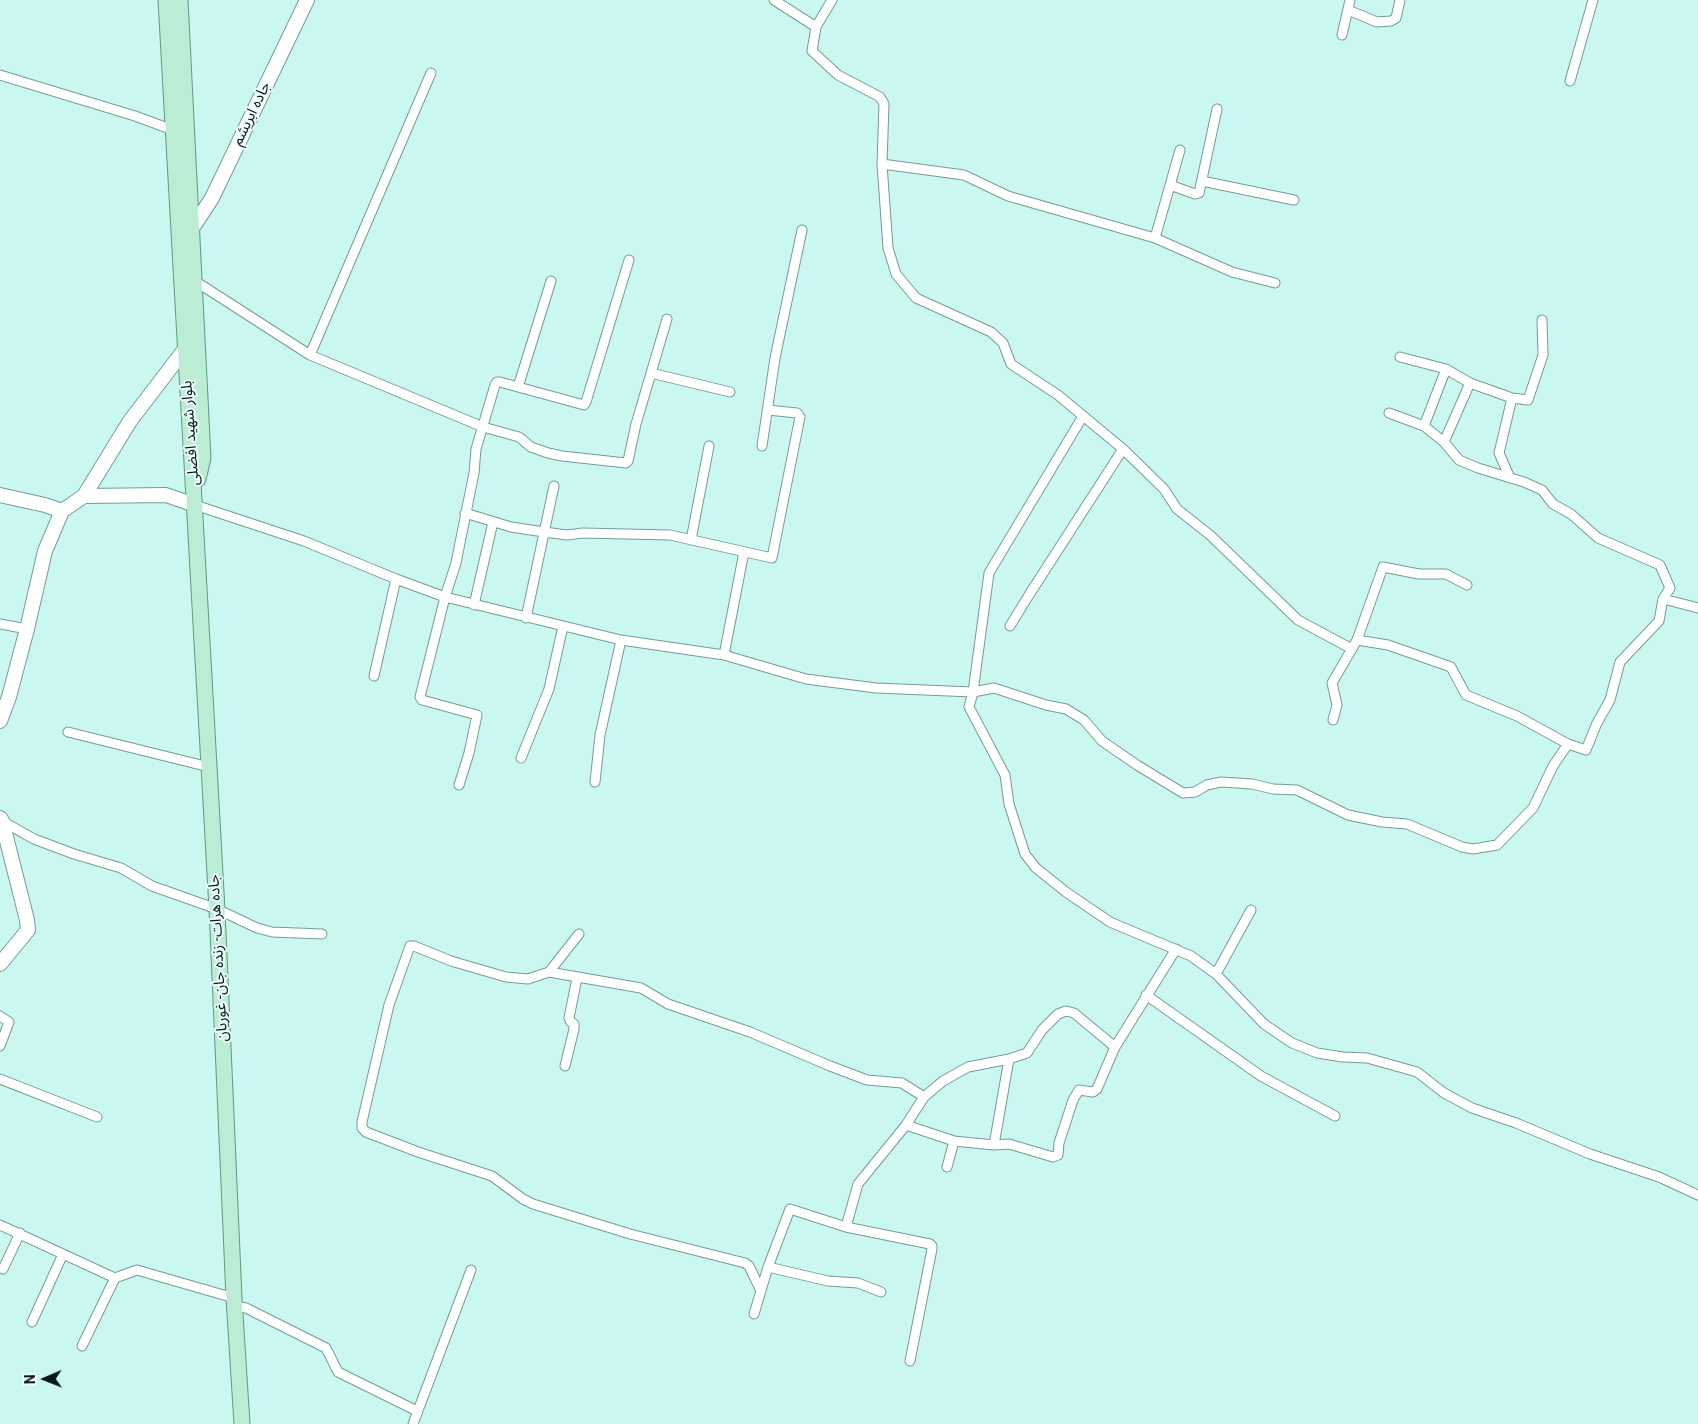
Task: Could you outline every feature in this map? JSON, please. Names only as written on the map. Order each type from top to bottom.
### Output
[{"type":"main road","name":"بلوار شهید افضلی","points":[[166,0],[195,499]]},
{"type":"main road","name":"بلوار شهید افضلی","points":[[180,0],[204,458],[195,499]]},
{"type":"main road","name":"جاده هرات- زنده جان- غوریان","points":[[195,499],[242,1424]]},
{"type":"street","name":"جاده ابریشم","points":[[193,227],[212,198],[307,0]]},
{"type":"street","points":[[774,0],[816,27]]},
{"type":"street","points":[[832,0],[816,27],[812,51],[838,75],[880,97],[884,104],[882,164],[888,248],[896,274],[916,298],[991,332],[1003,343],[1011,364],[1058,395],[1123,449],[1164,489],[1177,509],[1210,534],[1298,620],[1352,649]]},
{"type":"street","points":[[1342,35],[1350,0]]},
{"type":"street","points":[[1348,10],[1377,22],[1390,21],[1396,18],[1400,0]]},
{"type":"street","points":[[1570,81],[1593,0]]},
{"type":"street","points":[[310,355],[431,73]]},
{"type":"street","points":[[0,75],[135,116],[173,130]]},
{"type":"street","points":[[1170,185],[1197,194],[1202,181],[1217,109]]},
{"type":"street","points":[[1156,238],[1180,150]]},
{"type":"street","points":[[882,164],[964,176],[1008,196],[1156,238],[1232,272],[1275,284]]},
{"type":"street","points":[[1202,181],[1294,200]]},
{"type":"street","points":[[762,446],[775,358],[802,230]]},
{"type":"street","points":[[459,784],[469,753],[477,715],[422,700],[420,697],[445,596],[456,563],[474,473],[476,450],[497,382],[584,404],[629,260]]},
{"type":"street","points":[[194,281],[310,355],[483,427],[519,436],[531,447],[562,456],[627,463],[636,424],[666,319]]},
{"type":"street","points":[[518,387],[550,281]]},
{"type":"street","points":[[1400,358],[1446,369],[1470,383],[1512,398],[1528,400],[1543,355],[1542,320]]},
{"type":"street","points":[[0,720],[9,698],[45,552],[62,511],[84,496],[130,421],[185,349]]},
{"type":"street","points":[[1424,426],[1446,369]]},
{"type":"street","points":[[651,373],[730,392]]},
{"type":"street","points":[[1444,442],[1470,383]]},
{"type":"street","points":[[1510,478],[1499,453],[1512,398]]},
{"type":"street","points":[[465,513],[511,527],[567,535],[591,533],[670,535],[769,558],[774,556],[800,417],[797,413],[768,410]]},
{"type":"street","points":[[1357,640],[1388,645],[1451,667],[1466,696],[1517,716],[1568,744],[1586,750],[1597,723],[1610,700],[1620,662],[1659,621],[1663,599],[1670,588],[1660,565],[1598,538],[1571,514],[1553,504],[1542,490],[1459,460],[1444,442],[1424,426],[1389,413]]},
{"type":"street","points":[[1084,416],[989,573],[973,692],[969,707],[1005,775],[1009,804],[1025,854],[1036,868],[1092,911],[1110,922],[1191,956],[1216,974],[1264,1024],[1292,1043],[1318,1053],[1367,1058],[1418,1072],[1444,1093],[1472,1108],[1516,1123],[1590,1154],[1659,1177],[1698,1195]]},
{"type":"street","points":[[691,540],[709,446]]},
{"type":"street","points":[[1010,626],[1123,449]]},
{"type":"street","points":[[526,618],[554,486]]},
{"type":"street","points":[[0,495],[45,505],[62,511]]},
{"type":"street","points":[[84,496],[166,495],[195,499],[396,580],[474,605],[621,640],[724,655],[806,679],[876,688],[973,692],[994,688],[1046,705],[1066,709],[1084,720],[1102,741],[1184,793],[1195,792],[1207,785],[1221,782],[1252,784],[1273,789],[1297,790],[1348,815],[1382,822],[1407,824],[1462,847],[1473,849],[1497,845],[1534,808],[1553,766],[1568,744]]},
{"type":"street","points":[[474,605],[494,522]]},
{"type":"street","points":[[724,655],[744,552]]},
{"type":"street","points":[[1333,720],[1337,705],[1332,683],[1357,640],[1383,567],[1419,574],[1446,574],[1467,585]]},
{"type":"street","points":[[374,676],[396,580]]},
{"type":"street","points":[[1663,599],[1698,608]]},
{"type":"street","points":[[0,624],[27,629]]},
{"type":"street","points":[[521,758],[549,689],[563,626]]},
{"type":"street","points":[[594,782],[600,735],[621,640]]},
{"type":"street","points":[[68,732],[209,767]]},
{"type":"street","points":[[1,820],[34,839],[74,854],[121,868],[152,886],[217,910],[258,928],[272,932],[322,934]]},
{"type":"street","points":[[0,964],[28,930],[1,820]]},
{"type":"street","points":[[1216,974],[1251,910]]},
{"type":"street","points":[[549,972],[579,934]]},
{"type":"street","points":[[761,1291],[750,1266],[745,1263],[630,1234],[533,1204],[492,1176],[366,1132],[362,1128],[362,1122],[389,1005],[410,946],[506,977],[528,979],[549,972],[641,988],[668,1004],[750,1032],[867,1080],[902,1083],[924,1097]]},
{"type":"street","points":[[906,1125],[954,1141],[994,1145],[1009,1144],[1053,1157],[1058,1155],[1059,1143],[1073,1100],[1079,1090],[1093,1092],[1097,1089],[1115,1047],[1176,950]]},
{"type":"street","points":[[565,1066],[574,1029],[574,1024],[569,1018],[577,978]]},
{"type":"street","points":[[1146,995],[1261,1076],[1335,1116]]},
{"type":"street","points":[[846,1227],[858,1184],[906,1125],[924,1097],[943,1081],[968,1068],[1010,1059],[1027,1053],[1042,1030],[1058,1014],[1066,1011],[1074,1013],[1115,1047]]},
{"type":"street","points":[[0,1016],[10,1022],[0,1046]]},
{"type":"street","points":[[994,1145],[1010,1059]]},
{"type":"street","points":[[0,1079],[97,1117]]},
{"type":"street","points":[[947,1167],[954,1141]]},
{"type":"street","points":[[754,1314],[768,1267],[790,1209],[846,1227],[932,1246],[910,1361]]},
{"type":"street","points":[[0,1226],[20,1233],[115,1278]]},
{"type":"street","points":[[3,1269],[20,1233]]},
{"type":"street","points":[[32,1322],[63,1254]]},
{"type":"street","points":[[768,1267],[828,1281],[858,1283],[881,1292]]},
{"type":"street","points":[[82,1346],[115,1278],[136,1270],[235,1302],[326,1348],[338,1372],[417,1411]]},
{"type":"street","points":[[413,1424],[471,1270]]}]
